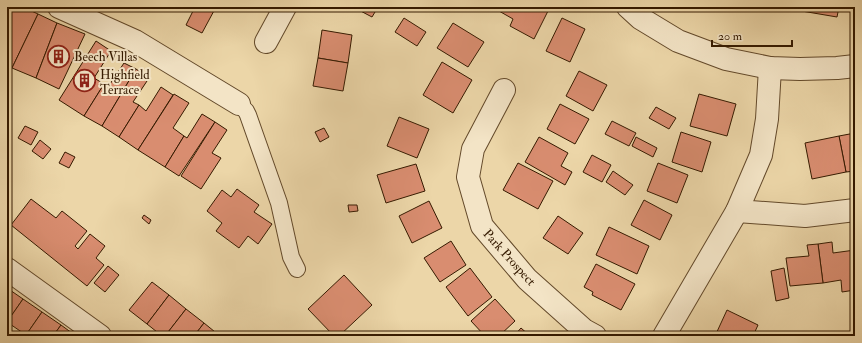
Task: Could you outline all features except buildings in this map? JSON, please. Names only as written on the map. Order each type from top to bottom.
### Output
[{"type":"street","points":[[60,7],[135,41],[238,104]]},
{"type":"street","points":[[266,42],[285,7]]},
{"type":"street","points":[[628,7],[640,18],[678,41],[726,59],[770,68],[800,69],[855,66]]},
{"type":"street","points":[[664,336],[737,211],[761,155],[767,118],[770,68]]},
{"type":"street","name":"Park Prospect","points":[[504,90],[473,149],[468,177],[482,226],[527,278],[584,330],[595,336]]},
{"type":"street","points":[[737,211],[805,216],[855,210]]},
{"type":"street","points":[[7,269],[100,336]]},
{"type":"lane","points":[[238,104],[246,111],[248,116],[279,203],[291,257],[297,269]]},
{"type":"place","name":"Beech Villas","points":[[59,56]]},
{"type":"place","name":"Highfield Terrace","points":[[85,81]]}]
